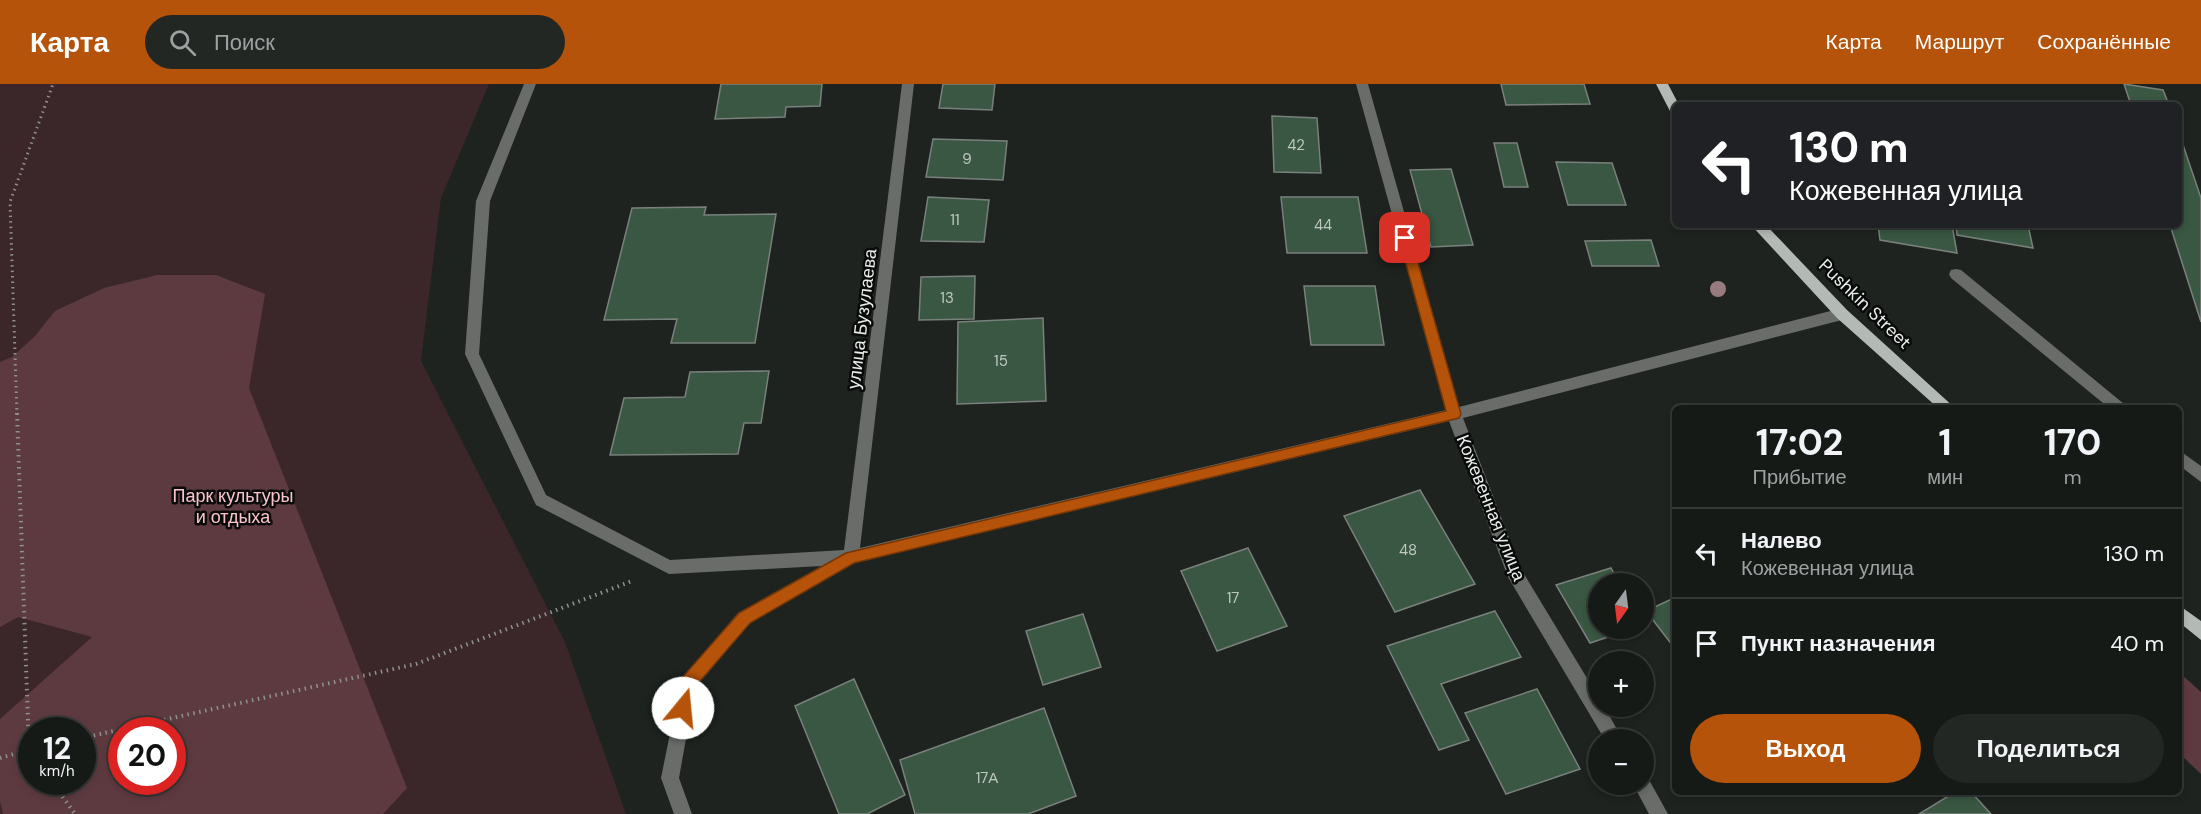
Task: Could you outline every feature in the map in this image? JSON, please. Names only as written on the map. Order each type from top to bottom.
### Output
[{"type":"main road","points":[[1662,84],[1672,104]]},
{"type":"main road","name":"Pushkin Street","points":[[1761,228],[1842,314],[1945,405]]},
{"type":"main road","points":[[2182,614],[2200,628]]},
{"type":"street","points":[[531,84],[483,201],[472,354],[542,500],[669,567],[851,557],[1454,414],[1842,314]]},
{"type":"street","name":"улица Бузулаева","points":[[851,557],[908,84]]},
{"type":"street","name":"Кожевенная улица","points":[[1362,84],[1454,414],[1514,572],[1608,729]]},
{"type":"street","points":[[1956,274],[2115,405]]},
{"type":"street","points":[[2182,459],[2201,475]]},
{"type":"street","points":[[683,814],[670,778],[687,685],[744,618],[851,557]]},
{"type":"street","points":[[1648,795],[1659,814]]},
{"type":"path","points":[[29,717],[10,202],[53,84]]},
{"type":"path","points":[[96,735],[416,664],[669,567]]},
{"type":"path","points":[[0,758],[18,754]]},
{"type":"path","points":[[61,795],[75,814]]},
{"type":"green space","name":"Парк культуры и отдыха","points":[[0,84],[489,84],[441,198],[421,361],[565,642],[626,814],[0,814]]},
{"type":"green space","points":[[157,275],[216,275],[265,294],[249,388],[407,788],[383,814],[3,814],[0,801],[0,719],[92,637],[18,617],[0,627],[0,362],[12,357],[35,336],[55,311],[104,288]]},
{"type":"green space","points":[[2182,675],[2201,692],[2201,774],[2182,756]]},
{"type":"building","points":[[721,84],[822,84],[820,106],[786,107],[785,117],[715,119]]},
{"type":"building","points":[[943,84],[995,84],[992,110],[939,108]]},
{"type":"building","points":[[1501,84],[1584,84],[1590,104],[1506,105]]},
{"type":"building","points":[[2124,84],[2163,90],[2168,102],[2130,102]]},
{"type":"building","points":[[1272,116],[1317,118],[1321,173],[1274,172]]},
{"type":"building","points":[[933,139],[1007,141],[1003,180],[926,177]]},
{"type":"building","points":[[2182,142],[2201,198],[2201,322],[2171,228],[2182,228]]},
{"type":"building","points":[[1494,143],[1517,143],[1528,187],[1504,187]]},
{"type":"building","points":[[1556,162],[1612,163],[1626,205],[1568,205]]},
{"type":"building","points":[[1451,169],[1473,245],[1431,247],[1410,170]]},
{"type":"building","points":[[928,197],[989,200],[984,242],[921,241]]},
{"type":"building","points":[[1281,197],[1358,197],[1367,253],[1287,253]]},
{"type":"building","points":[[706,207],[704,215],[776,214],[755,343],[671,343],[677,319],[604,320],[632,208]]},
{"type":"building","points":[[1878,228],[1953,228],[1957,253],[1880,240]]},
{"type":"building","points":[[1956,228],[2029,228],[2033,248],[1957,235]]},
{"type":"building","points":[[1651,240],[1659,266],[1592,266],[1585,241]]},
{"type":"building","points":[[975,276],[974,319],[919,320],[921,277]]},
{"type":"building","points":[[1304,286],[1375,286],[1384,345],[1311,345]]},
{"type":"building","points":[[1043,318],[1046,401],[957,404],[958,322]]},
{"type":"building","points":[[769,371],[761,423],[744,423],[738,454],[610,455],[624,398],[685,397],[690,372]]},
{"type":"building","points":[[1420,490],[1475,584],[1395,612],[1344,516]]},
{"type":"building","points":[[1248,548],[1287,626],[1217,651],[1181,571]]},
{"type":"building","points":[[1611,568],[1614,573],[1595,573]]},
{"type":"building","points":[[1588,575],[1588,639],[1602,639],[1590,643],[1556,585]]},
{"type":"building","points":[[1672,599],[1672,645],[1654,621],[1654,607]]},
{"type":"building","points":[[1495,611],[1521,657],[1441,684],[1469,740],[1439,750],[1387,646]]},
{"type":"building","points":[[1083,614],[1101,667],[1043,685],[1026,631]]},
{"type":"building","points":[[854,679],[905,795],[867,814],[839,814],[795,706]]},
{"type":"building","points":[[1537,689],[1580,769],[1506,794],[1465,713]]},
{"type":"building","points":[[1044,708],[1076,796],[1028,814],[915,814],[900,760]]},
{"type":"building","points":[[1950,795],[1974,795],[1991,814],[1919,814]]},
{"type":"route","points":[[683,708],[687,685],[744,618],[851,557],[1454,414],[1405,238]]}]
